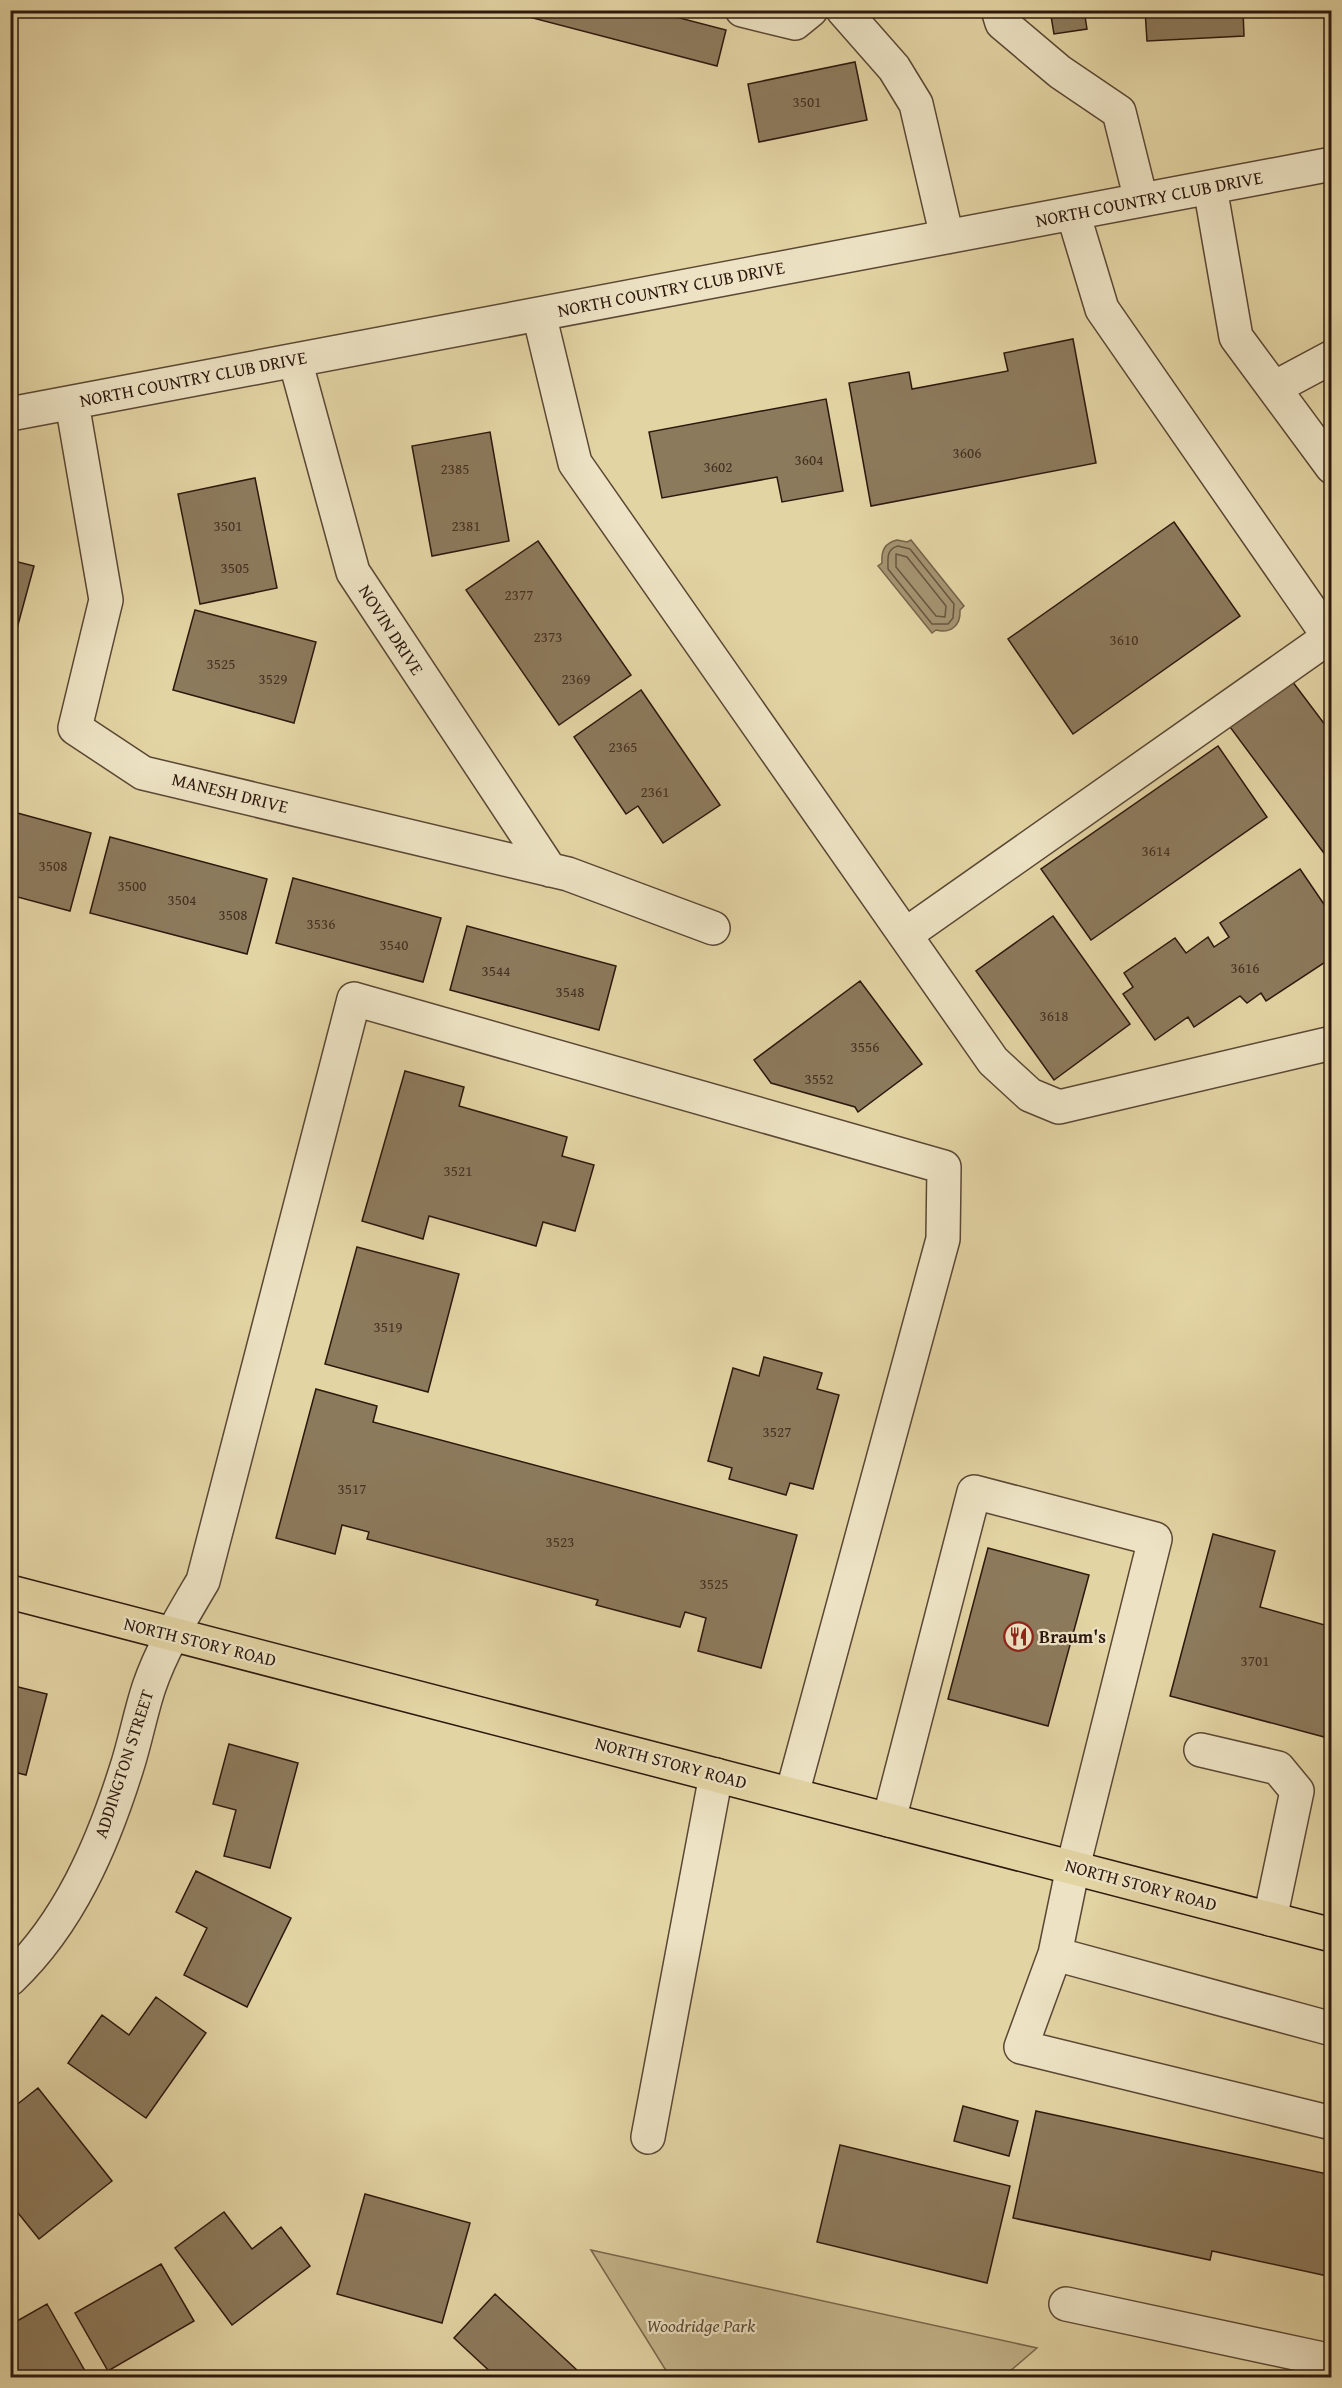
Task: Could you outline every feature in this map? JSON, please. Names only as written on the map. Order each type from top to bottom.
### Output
[{"type":"main road","name":"NORTH STORY ROAD","points":[[10,1592],[1332,1935]]},
{"type":"street","points":[[742,10],[795,23],[811,10]]},
{"type":"street","points":[[843,10],[894,68],[916,104],[948,237]]},
{"type":"street","points":[[998,10],[1002,23],[1060,72],[1119,112],[1141,200]]},
{"type":"street","name":"NORTH COUNTRY CLUB DRIVE","points":[[10,414],[1332,164]]},
{"type":"street","points":[[1210,187],[1236,337],[1332,466]]},
{"type":"street","points":[[905,935],[1330,639],[1102,309],[1073,213]]},
{"type":"street","points":[[539,314],[575,463],[993,1061],[1030,1095],[1059,1107],[1332,1043]]},
{"type":"street","points":[[1274,388],[1332,357]]},
{"type":"street","name":"NOVIN DRIVE","points":[[295,360],[353,572],[550,870]]},
{"type":"street","name":"MANESH DRIVE","points":[[72,403],[106,600],[75,728],[143,772],[568,874],[713,928]]},
{"type":"street","name":"ADDINGTON STREET","points":[[10,1979],[51,1934],[76,1893],[112,1814],[149,1687],[172,1635],[203,1581],[354,999],[944,1167],[943,1239],[792,1794]]},
{"type":"street","points":[[889,1820],[974,1492],[1155,1539],[1073,1867],[1055,1954],[1020,2047],[1332,2123]]},
{"type":"street","points":[[1201,1750],[1278,1768],[1297,1791],[1270,1919]]},
{"type":"street","points":[[648,2137],[716,1774]]},
{"type":"street","points":[[1055,1954],[1332,2029]]},
{"type":"street","points":[[1066,2304],[1332,2361]]},
{"type":"green space","name":"Woodridge Park","points":[[591,2250],[1037,2348],[1003,2377],[670,2377]]},
{"type":"water","points":[[897,540],[907,542],[911,540],[964,606],[960,610],[959,620],[954,628],[946,631],[936,630],[932,633],[878,566],[882,563],[885,548],[889,543]]},
{"type":"building","points":[[502,10],[649,10],[726,30],[717,66]]},
{"type":"building","points":[[1050,10],[1084,10],[1087,29],[1054,34]]},
{"type":"building","points":[[1145,10],[1243,10],[1244,36],[1147,41]]},
{"type":"building","points":[[855,62],[867,120],[759,142],[748,84]]},
{"type":"building","points":[[1073,339],[1096,463],[871,506],[849,383],[909,372],[912,389],[1008,371],[1004,353]]},
{"type":"building","points":[[826,399],[843,491],[782,502],[777,477],[662,498],[649,432]]},
{"type":"building","points":[[490,432],[509,541],[432,556],[412,446]]},
{"type":"building","points":[[255,478],[277,588],[200,604],[178,494]]},
{"type":"building","points":[[1174,522],[1240,616],[1073,734],[1008,639]]},
{"type":"building","points":[[538,541],[631,675],[559,725],[466,590]]},
{"type":"building","points":[[10,560],[34,566],[10,654]]},
{"type":"building","points":[[195,610],[316,642],[294,723],[173,690]]},
{"type":"building","points":[[1292,681],[1332,734],[1332,864],[1230,727]]},
{"type":"building","points":[[641,690],[720,805],[663,843],[638,806],[626,814],[574,737]]},
{"type":"building","points":[[1218,746],[1267,817],[1091,940],[1041,869]]},
{"type":"building","points":[[10,811],[91,833],[70,911],[10,895]]},
{"type":"building","points":[[110,837],[267,879],[247,954],[90,913]]},
{"type":"building","points":[[1300,869],[1332,916],[1332,949],[1327,952],[1330,959],[1266,1001],[1261,993],[1247,1003],[1240,996],[1194,1027],[1188,1017],[1155,1040],[1123,994],[1133,987],[1124,973],[1175,938],[1186,953],[1208,937],[1214,947],[1229,937],[1220,923]]},
{"type":"building","points":[[293,878],[441,918],[423,982],[276,943]]},
{"type":"building","points":[[1053,916],[1130,1024],[1054,1080],[976,971]]},
{"type":"building","points":[[467,926],[616,966],[599,1030],[450,990]]},
{"type":"building","points":[[860,981],[922,1064],[858,1112],[855,1107],[771,1083],[754,1060]]},
{"type":"building","points":[[405,1071],[464,1087],[459,1106],[567,1137],[562,1156],[594,1165],[575,1231],[543,1222],[536,1246],[429,1216],[423,1239],[362,1221]]},
{"type":"building","points":[[357,1247],[459,1274],[428,1392],[325,1364]]},
{"type":"building","points":[[764,1357],[822,1373],[817,1389],[839,1395],[813,1489],[790,1483],[786,1495],[729,1479],[732,1468],[708,1461],[733,1368],[759,1376]]},
{"type":"building","points":[[316,1389],[377,1406],[373,1422],[797,1535],[761,1668],[698,1651],[706,1618],[685,1612],[680,1627],[596,1605],[598,1600],[367,1539],[369,1532],[342,1525],[335,1554],[276,1538]]},
{"type":"building","points":[[1213,1534],[1275,1551],[1260,1607],[1332,1627],[1332,1726],[1328,1738],[1170,1696]]},
{"type":"building","name":"Braum's","points":[[988,1548],[1089,1575],[1048,1726],[948,1699]]},
{"type":"building","points":[[10,1685],[47,1694],[26,1775],[10,1771]]},
{"type":"building","points":[[229,1744],[298,1763],[270,1868],[224,1856],[236,1810],[213,1804]]},
{"type":"building","points":[[196,1871],[291,1918],[247,2007],[184,1975],[207,1928],[176,1912]]},
{"type":"building","points":[[156,1997],[206,2033],[146,2118],[68,2063],[102,2015],[129,2035]]},
{"type":"building","points":[[38,2088],[112,2181],[39,2239],[10,2203],[10,2110]]},
{"type":"building","points":[[963,2106],[1018,2121],[1009,2156],[954,2141]]},
{"type":"building","points":[[1036,2111],[1332,2175],[1332,2277],[1212,2251],[1210,2260],[1013,2218]]},
{"type":"building","points":[[840,2145],[1010,2186],[987,2283],[817,2242]]},
{"type":"building","points":[[365,2194],[470,2223],[442,2323],[337,2294]]},
{"type":"building","points":[[224,2212],[252,2249],[281,2227],[310,2266],[232,2325],[175,2248]]},
{"type":"building","points":[[161,2264],[194,2321],[108,2371],[75,2313]]},
{"type":"building","points":[[495,2294],[578,2371],[572,2378],[497,2378],[454,2338]]},
{"type":"building","points":[[47,2304],[89,2378],[10,2378],[10,2325]]},
{"type":"place","name":"Braum's","points":[[1018,1637]]}]
